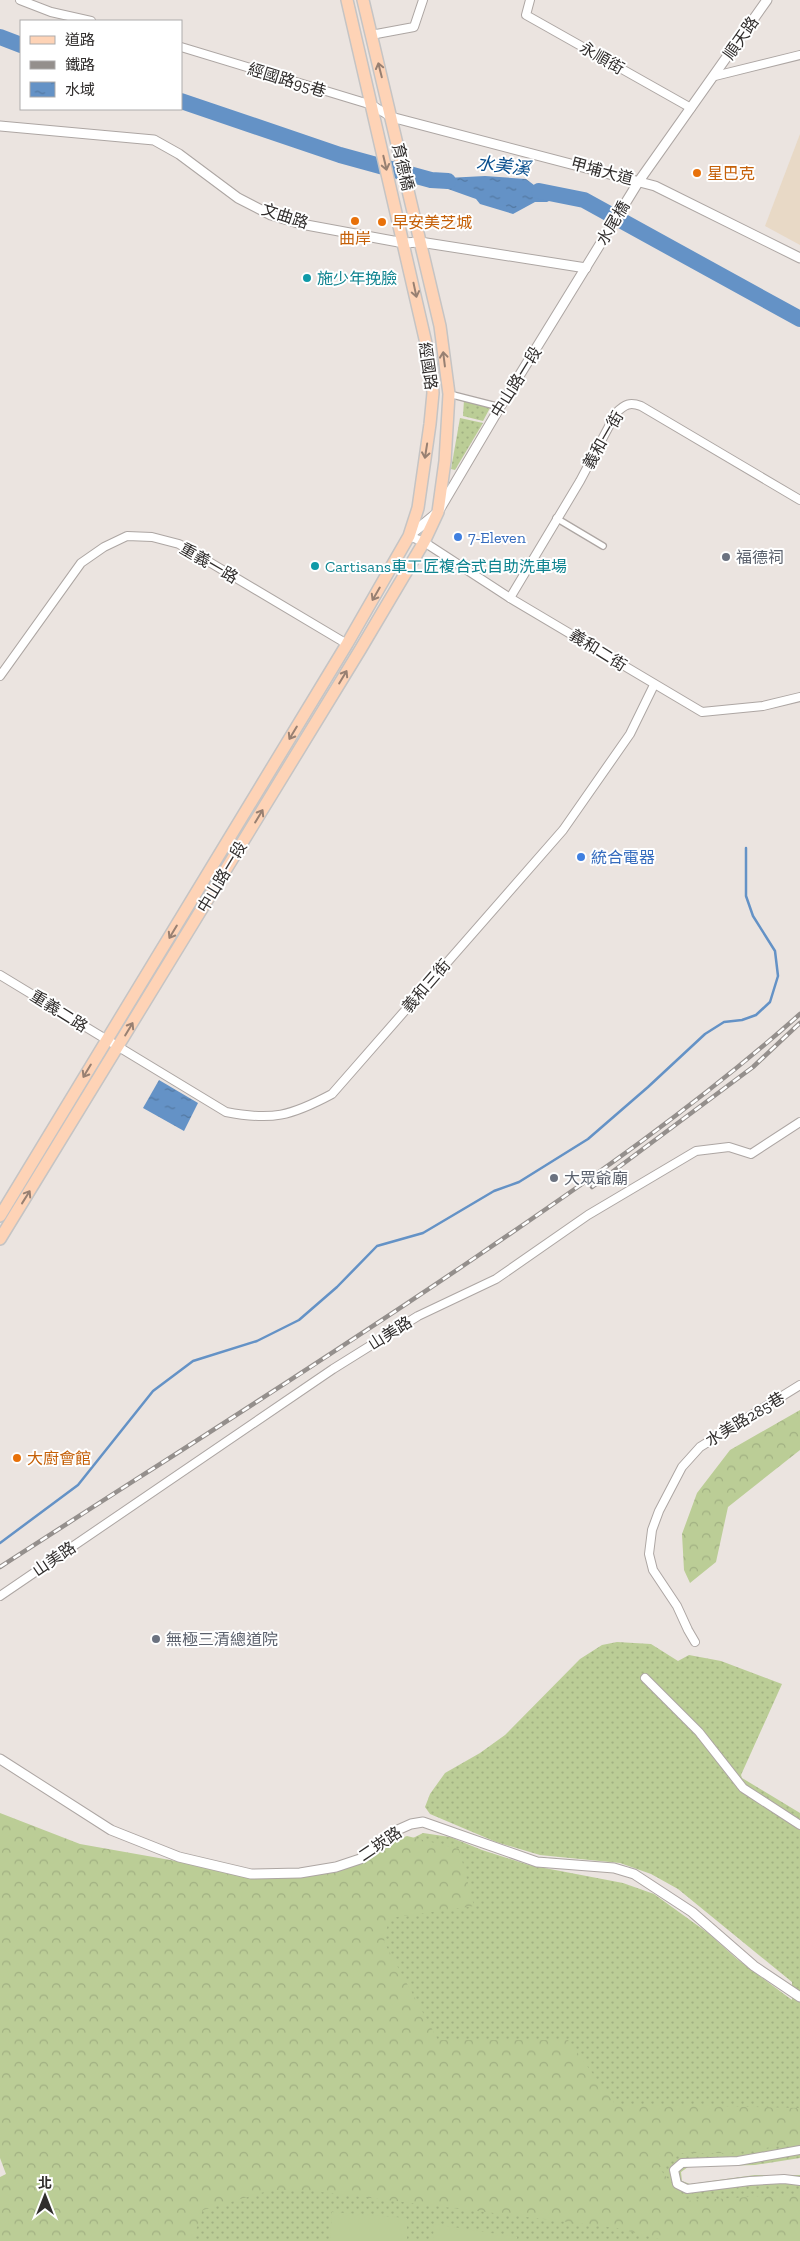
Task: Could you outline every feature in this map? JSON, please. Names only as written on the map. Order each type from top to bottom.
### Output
[{"type":"main road","points":[[347,0],[372,105]]},
{"type":"main road","points":[[363,0],[391,117]]},
{"type":"main road","name":"育德橋","points":[[372,105],[393,196]]},
{"type":"main road","name":"育德橋","points":[[391,117],[410,200]]},
{"type":"main road","name":"經國路","points":[[393,196],[431,365],[433,393],[418,508],[409,536]]},
{"type":"main road","name":"經國路","points":[[410,200],[440,326],[449,394],[445,461],[438,512]]},
{"type":"main road","name":"中山路一段","points":[[0,1239],[118,1048],[424,542],[438,512]]},
{"type":"main road","name":"中山路一段","points":[[0,1216],[347,644],[409,536]]},
{"type":"street","points":[[20,0],[51,12],[87,20]]},
{"type":"street","points":[[371,35],[414,27],[423,0]]},
{"type":"street","name":"永順街","points":[[530,0],[526,15],[692,108]]},
{"type":"street","name":"順天路","points":[[715,76],[767,0]]},
{"type":"street","name":"經國路95巷","points":[[182,47],[372,105],[391,117]]},
{"type":"street","points":[[639,181],[715,76],[800,55]]},
{"type":"street","name":"甲埔大道","points":[[391,117],[639,181],[671,192],[798,256]]},
{"type":"street","name":"文曲路","points":[[0,126],[154,140],[179,154],[238,198],[271,216],[302,224],[404,243],[420,242],[586,268]]},
{"type":"street","name":"水尾橋","points":[[595,254],[639,181]]},
{"type":"street","name":"中山路一段","points":[[409,536],[438,512],[500,407],[595,254]]},
{"type":"street","points":[[449,394],[500,407]]},
{"type":"street","name":"義和一街","points":[[510,598],[556,518],[580,481],[616,413],[624,405],[632,403],[641,406],[800,500]]},
{"type":"street","points":[[556,518],[604,546]]},
{"type":"street","name":"重義一路","points":[[0,676],[81,563],[104,547],[127,536],[152,536],[179,544],[347,644]]},
{"type":"street","name":"義和二街","points":[[409,536],[424,542],[510,598],[577,636],[702,712],[764,706],[800,697]]},
{"type":"street","name":"義和三街","points":[[118,1048],[226,1112],[253,1117],[280,1116],[304,1109],[332,1094],[563,830],[630,734],[654,684]]},
{"type":"street","name":"重義二路","points":[[0,975],[118,1048]]},
{"type":"street","name":"山美路","points":[[0,1596],[333,1369],[418,1316],[496,1279],[588,1215],[696,1151],[729,1147],[751,1154],[800,1122]]},
{"type":"street","name":"水美路285巷","points":[[695,1642],[677,1606],[653,1570],[649,1554],[652,1530],[659,1511],[682,1467],[700,1447],[800,1385]]},
{"type":"street","points":[[645,1678],[699,1732],[743,1788],[800,1825]]},
{"type":"street","name":"二崁路","points":[[0,1759],[111,1830],[179,1857],[251,1874],[300,1873],[336,1867],[360,1859],[393,1832],[410,1824],[423,1822],[538,1862],[614,1868],[634,1874],[692,1912],[754,1966],[800,1997]]},
{"type":"street","points":[[800,2150],[738,2162],[682,2163],[674,2170],[677,2184],[687,2190],[750,2181],[784,2179],[800,2181]]},
{"type":"shaded area","points":[[800,134],[800,245],[765,226]]},
{"type":"green space","points":[[464,400],[491,406],[483,421],[463,416]]},
{"type":"green space","points":[[460,418],[483,423],[455,470],[451,469]]},
{"type":"green space","points":[[800,1410],[800,1450],[728,1507],[716,1562],[690,1583],[684,1570],[682,1534],[697,1493],[730,1450]]},
{"type":"green space","points":[[617,1642],[651,1644],[678,1661],[689,1655],[721,1661],[782,1684],[741,1775],[742,1778],[800,1813],[800,2158],[755,2165],[688,2167],[681,2172],[682,2181],[690,2184],[755,2175],[800,2175],[800,2241],[180,2241],[183,2214],[432,2051],[368,1939],[403,1843],[423,1833],[450,1837],[482,1850],[529,1865],[623,1883],[654,1894],[708,1933],[737,1959],[792,2000],[792,1982],[678,1889],[651,1874],[620,1863],[540,1855],[496,1842],[430,1814],[425,1807],[430,1794],[445,1773],[480,1753],[505,1735],[580,1659],[602,1645]]},
{"type":"green space","points":[[0,1813],[80,1844],[260,1876],[324,1867],[407,1836],[459,1849],[474,1906],[389,1918],[384,1942],[438,2040],[568,2040],[615,2104],[800,2108],[800,2143],[730,2153],[681,2153],[659,2168],[686,2201],[781,2195],[800,2196],[800,2241],[666,2241],[617,2228],[305,2190],[271,2190],[203,2210],[192,2241],[0,2241],[0,2177],[6,2174],[0,2158]]},
{"type":"green space","points":[[332,2212],[407,2218],[407,2241],[330,2241]]},
{"type":"green space","points":[[434,2224],[517,2237],[517,2241],[433,2241]]},
{"type":"water","points":[[485,176],[526,179],[534,185],[561,195],[547,202],[535,202],[513,214],[480,204],[476,199],[434,184],[428,179]]},
{"type":"water","points":[[159,1080],[198,1103],[184,1131],[143,1108]]},
{"type":"waterway","name":"水美溪","points":[[0,37],[20,45]]},
{"type":"waterway","name":"水美溪","points":[[182,101],[340,155],[431,180],[448,181]]},
{"type":"waterway","name":"水美溪","points":[[539,191],[584,200],[800,319]]},
{"type":"waterway","points":[[0,1543],[78,1485],[153,1391],[193,1361],[257,1341],[299,1320],[337,1287],[377,1246],[423,1233],[494,1191],[519,1182],[588,1139],[705,1034],[724,1022],[742,1020],[756,1015],[770,1002],[778,976],[775,951],[753,916],[746,896],[746,848]]},
{"type":"railway","points":[[0,1567],[239,1414],[560,1200],[683,1110],[800,1014]]},
{"type":"railway","points":[[592,1187],[753,1067],[800,1023]]},
{"type":"place","name":"星巴克","points":[[697,173]]},
{"type":"place","name":"曲岸","points":[[355,221]]},
{"type":"place","name":"早安美芝城","points":[[382,222]]},
{"type":"place","name":"施少年挽臉","points":[[307,278]]},
{"type":"place","name":"7-Eleven","points":[[458,537]]},
{"type":"place","name":"福德祠","points":[[726,557]]},
{"type":"place","name":"Cartisans車工匠複合式自助洗車場","points":[[315,566]]},
{"type":"place","name":"統合電器","points":[[581,857]]},
{"type":"place","name":"大眾爺廟","points":[[554,1178]]},
{"type":"place","name":"大廚會館","points":[[17,1458]]},
{"type":"place","name":"無極三清總道院","points":[[156,1639]]}]
